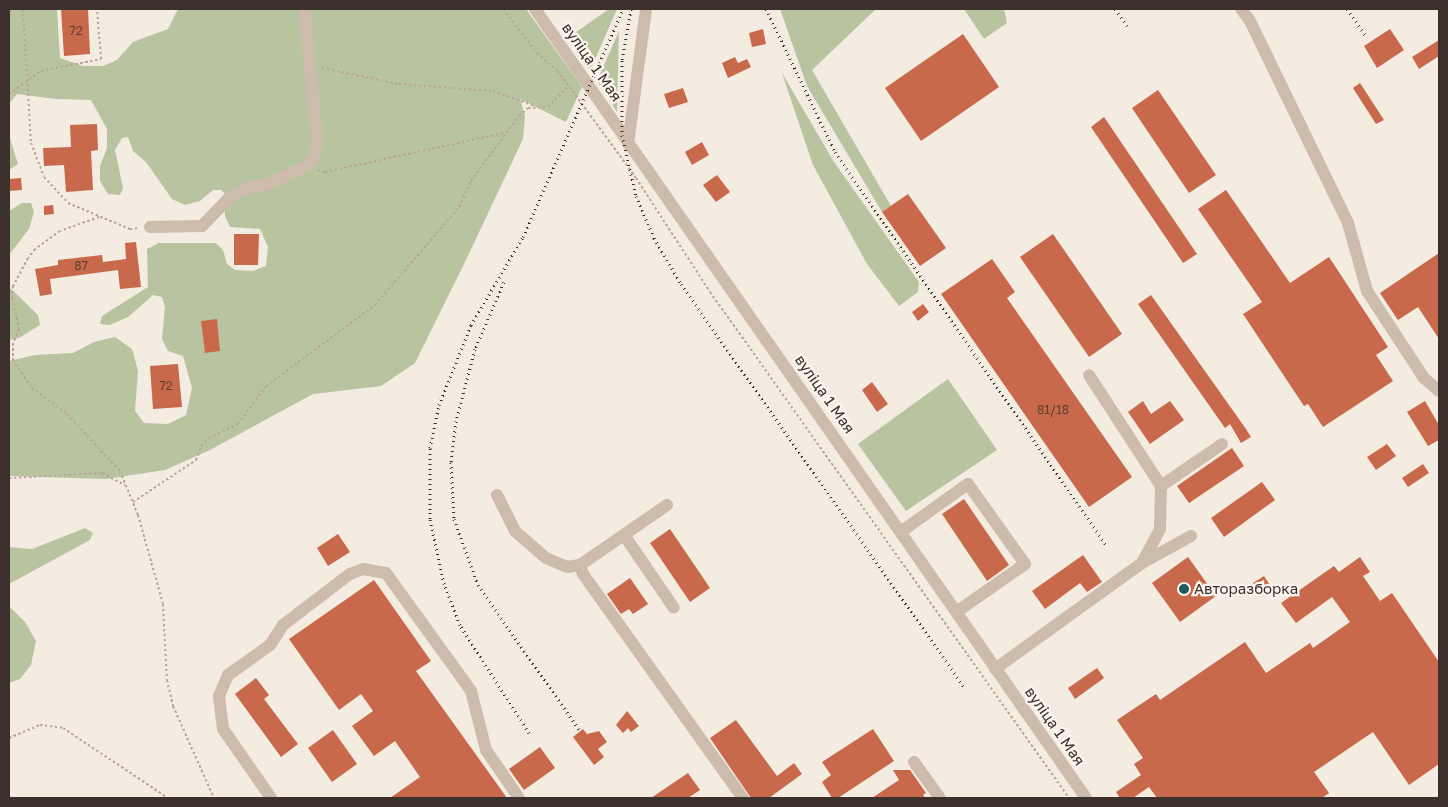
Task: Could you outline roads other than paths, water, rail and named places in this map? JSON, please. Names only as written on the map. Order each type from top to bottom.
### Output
[{"type":"street","points":[[150,227],[202,226],[230,197],[250,187],[269,184],[308,165],[315,156],[317,136],[304,9]]},
{"type":"street","name":"вуліца 1 Мая","points":[[535,9],[628,144],[902,530],[958,611],[995,669],[1086,798]]},
{"type":"street","points":[[628,144],[646,9]]},
{"type":"street","points":[[1241,9],[1250,21],[1348,223],[1367,291],[1424,378],[1439,391]]},
{"type":"street","points":[[1089,375],[1161,486],[1160,529],[1142,563]]},
{"type":"street","points":[[1161,486],[1222,444]]},
{"type":"street","points":[[902,530],[968,484],[1014,548],[1025,564],[958,611]]},
{"type":"street","points":[[497,495],[515,531],[546,558],[567,567],[580,565],[667,505]]},
{"type":"street","points":[[624,535],[674,608]]},
{"type":"street","points":[[995,669],[1142,563],[1191,536]]},
{"type":"street","points":[[580,565],[583,574],[743,798]]},
{"type":"street","points":[[271,798],[223,729],[219,696],[228,675],[270,645],[283,625],[350,574],[363,569],[386,573],[471,692],[486,750],[519,798]]},
{"type":"street","points":[[914,762],[940,798]]},
{"type":"railway","points":[[529,733],[460,625],[444,584],[430,519],[430,448],[439,405],[471,325],[523,237],[623,9]]},
{"type":"railway","points":[[631,9],[622,60],[622,135],[636,196],[654,238],[681,284],[964,686]]},
{"type":"railway","points":[[766,9],[835,152],[1107,546]]},
{"type":"railway","points":[[1115,9],[1127,26]]},
{"type":"railway","points":[[1347,9],[1366,36]]},
{"type":"railway","points":[[504,282],[475,349],[456,421],[451,462],[454,519],[478,585],[579,729]]},
{"type":"place","name":"Авторазборка","points":[[1184,589]]}]
